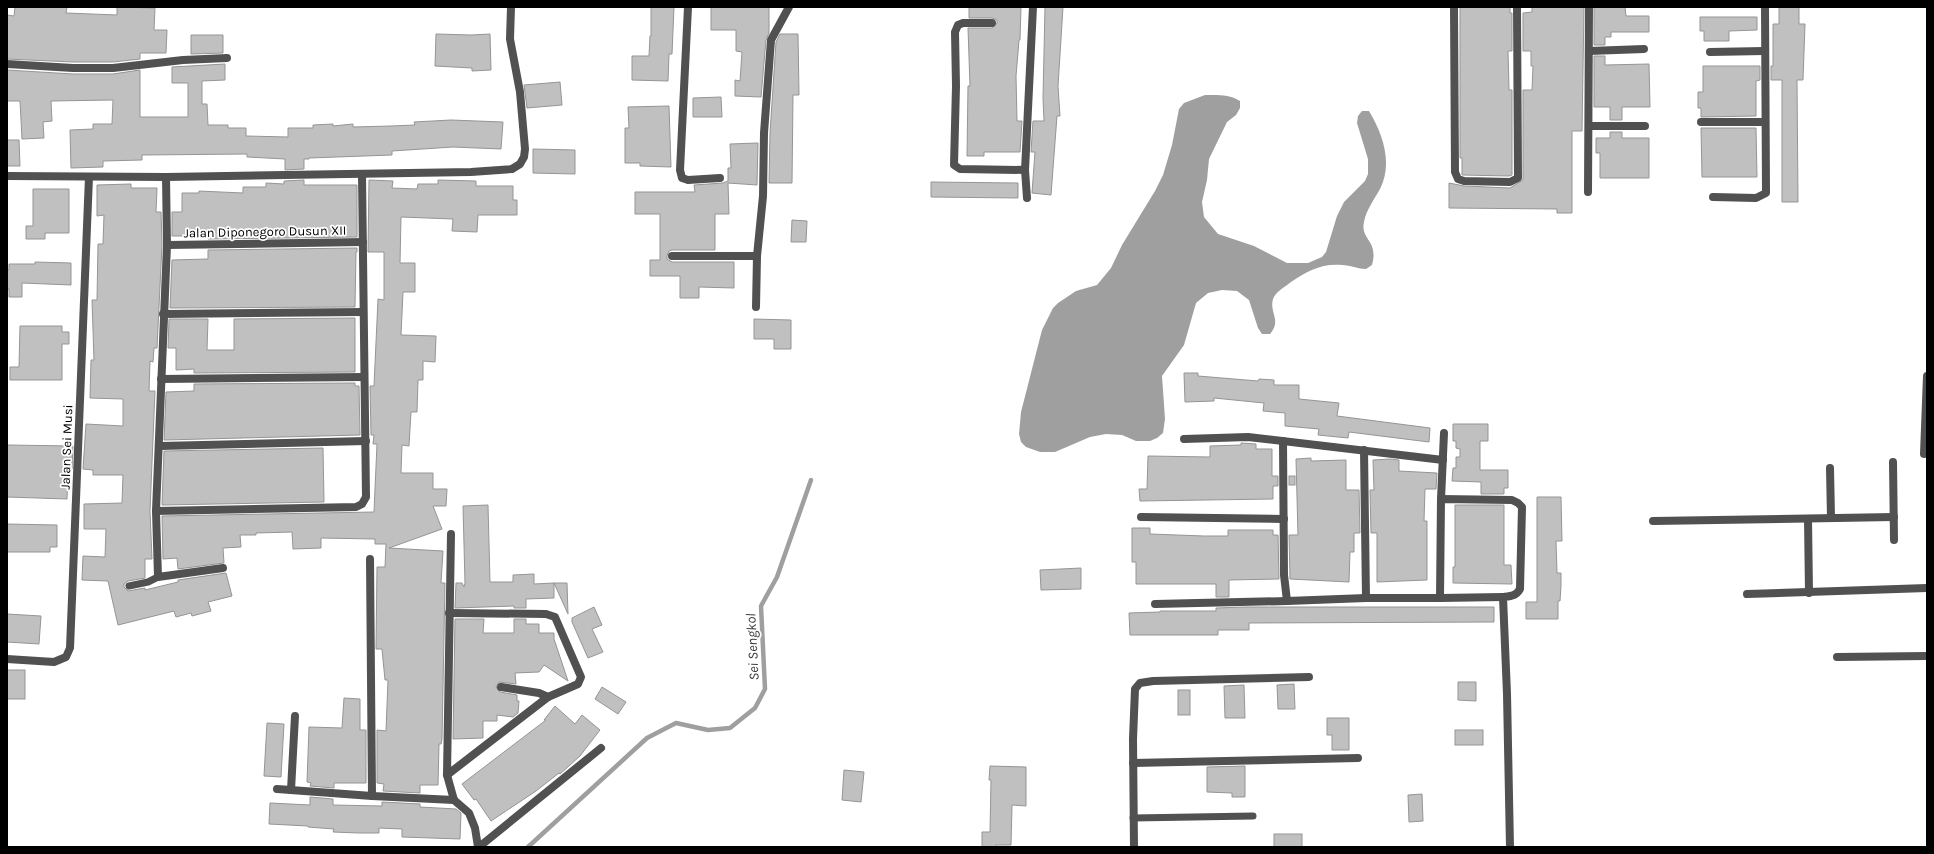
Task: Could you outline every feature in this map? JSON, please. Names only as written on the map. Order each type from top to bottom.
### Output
[{"type":"street","points":[[7,176],[166,177],[362,175],[471,172],[512,169],[520,164],[524,158],[525,149],[520,92],[510,39],[511,7]]},
{"type":"street","points":[[688,7],[680,170],[682,178],[688,180],[720,178]]},
{"type":"street","points":[[756,307],[757,256],[763,196],[764,132],[771,40],[789,7]]},
{"type":"street","points":[[1027,198],[1025,170],[1033,7]]},
{"type":"street","points":[[1454,7],[1455,172],[1458,179],[1464,181],[1510,182],[1518,178],[1517,7]]},
{"type":"street","points":[[1588,192],[1589,7]]},
{"type":"street","points":[[1713,197],[1756,198],[1766,193],[1764,51],[1765,7]]},
{"type":"street","points":[[992,23],[963,23],[958,25],[955,32],[956,86],[954,166],[960,169],[1025,170]]},
{"type":"street","points":[[1589,51],[1644,48]]},
{"type":"street","points":[[1710,52],[1764,51]]},
{"type":"street","points":[[7,64],[74,68],[113,68],[183,60],[227,58]]},
{"type":"street","points":[[1701,122],[1765,122]]},
{"type":"street","points":[[1589,126],[1645,126]]},
{"type":"street","points":[[156,511],[356,507],[362,504],[366,497],[366,441],[362,175]]},
{"type":"street","name":"Jalan Sei Musi","points":[[7,659],[54,662],[66,657],[70,648],[89,177]]},
{"type":"street","points":[[166,177],[167,245],[163,314],[160,446],[156,511],[158,577],[223,568]]},
{"type":"street","name":"Jalan Diponegoro Dusun XII","points":[[167,245],[363,242]]},
{"type":"street","points":[[672,256],[757,256]]},
{"type":"street","points":[[163,314],[363,312]]},
{"type":"street","points":[[161,379],[364,376]]},
{"type":"street","points":[[1924,454],[1927,376]]},
{"type":"street","points":[[1440,598],[1440,500],[1444,433]]},
{"type":"street","points":[[1184,439],[1248,437],[1443,460]]},
{"type":"street","points":[[160,446],[366,441]]},
{"type":"street","points":[[1283,441],[1284,576],[1287,601]]},
{"type":"street","points":[[1364,450],[1366,598]]},
{"type":"street","points":[[1893,462],[1894,540]]},
{"type":"street","points":[[1830,468],[1831,518]]},
{"type":"street","points":[[1155,604],[1366,598],[1503,597],[1512,596],[1518,593],[1520,589],[1522,508],[1518,503],[1512,500],[1440,500]]},
{"type":"street","points":[[1141,517],[1284,519]]},
{"type":"street","points":[[1653,521],[1894,517]]},
{"type":"street","points":[[1808,519],[1809,593]]},
{"type":"street","points":[[451,534],[447,775],[454,800],[469,813],[475,828],[478,847]]},
{"type":"street","points":[[370,559],[372,796]]},
{"type":"street","points":[[1747,594],[1927,588]]},
{"type":"street","points":[[1503,597],[1507,694],[1510,847]]},
{"type":"street","points":[[447,775],[548,698],[578,684],[581,677],[554,617],[546,614],[449,612]]},
{"type":"street","points":[[1837,657],[1927,656]]},
{"type":"street","points":[[1134,847],[1133,763],[1135,688],[1140,684],[1170,680],[1310,677]]},
{"type":"street","points":[[501,687],[540,693],[548,698]]},
{"type":"street","points":[[291,790],[295,716]]},
{"type":"street","points":[[478,847],[600,748]]},
{"type":"street","points":[[1133,763],[1358,758]]},
{"type":"street","points":[[277,788],[372,796],[454,800]]},
{"type":"lane","points":[[129,586],[148,582],[158,577]]},
{"type":"lane","points":[[1133,818],[1253,816]]},
{"type":"shaded area","points":[[1205,95],[1223,95],[1232,97],[1240,101],[1240,108],[1236,115],[1227,122],[1209,159],[1207,180],[1202,202],[1204,217],[1218,234],[1254,246],[1287,263],[1308,263],[1322,257],[1326,252],[1337,216],[1344,202],[1365,181],[1368,174],[1368,159],[1357,123],[1358,116],[1362,111],[1369,111],[1382,139],[1386,159],[1384,179],[1368,209],[1363,228],[1373,250],[1374,257],[1372,265],[1366,269],[1342,265],[1328,265],[1309,271],[1291,282],[1278,291],[1274,296],[1272,304],[1275,325],[1270,334],[1262,334],[1258,328],[1249,300],[1237,291],[1222,290],[1208,293],[1196,303],[1184,345],[1162,376],[1165,419],[1163,433],[1157,438],[1150,441],[1136,441],[1122,435],[1106,434],[1090,437],[1055,452],[1040,452],[1026,447],[1021,442],[1019,434],[1021,412],[1042,330],[1053,308],[1076,291],[1097,285],[1111,268],[1122,245],[1163,175],[1172,145],[1179,109],[1184,103]]},
{"type":"building","points":[[15,7],[67,7],[66,13],[117,15],[117,7],[155,8],[154,30],[167,30],[166,53],[140,53],[140,59],[113,62],[7,59],[7,15],[14,16]]},
{"type":"building","points":[[651,7],[674,7],[672,54],[669,54],[668,81],[632,80],[632,56],[649,56]]},
{"type":"building","points":[[711,7],[769,7],[769,33],[766,40],[761,97],[735,96],[735,80],[740,81],[742,52],[736,51],[736,30],[711,30]]},
{"type":"building","points":[[969,7],[1021,7],[1020,40],[1016,76],[1017,121],[1022,121],[1020,152],[984,152],[984,156],[967,156],[968,86],[970,86],[968,28],[992,28],[997,23],[997,20],[992,18],[969,18]]},
{"type":"building","points":[[1045,7],[1063,7],[1058,86],[1060,116],[1057,116],[1051,195],[1032,193],[1035,152],[1031,152],[1033,121],[1044,121],[1043,98]]},
{"type":"building","points":[[1460,7],[1510,7],[1510,13],[1512,13],[1512,51],[1508,51],[1509,90],[1512,90],[1512,175],[1509,176],[1462,175],[1462,158],[1460,158]]},
{"type":"building","points":[[1532,7],[1584,7],[1582,131],[1572,131],[1572,213],[1557,213],[1557,209],[1449,208],[1449,183],[1464,186],[1510,188],[1523,180],[1523,90],[1532,90],[1533,66],[1531,66],[1531,51],[1523,51],[1523,13],[1532,12]]},
{"type":"building","points":[[1594,7],[1625,7],[1626,16],[1649,16],[1649,32],[1611,32],[1611,37],[1605,37],[1605,45],[1594,45]]},
{"type":"building","points":[[1779,7],[1799,7],[1799,24],[1805,24],[1803,80],[1797,80],[1798,202],[1782,202],[1782,80],[1771,80],[1771,66],[1773,66],[1773,24],[1779,24]]},
{"type":"building","points":[[1700,17],[1757,17],[1757,30],[1729,31],[1729,41],[1704,41],[1704,31],[1700,31]]},
{"type":"building","points":[[436,34],[490,34],[491,70],[472,71],[472,68],[435,66]]},
{"type":"building","points":[[780,34],[798,34],[799,95],[793,95],[792,183],[769,183],[770,133],[776,42]]},
{"type":"building","points":[[191,35],[223,35],[223,53],[191,54]]},
{"type":"building","points":[[1594,56],[1605,56],[1605,65],[1649,64],[1650,107],[1622,107],[1622,120],[1610,120],[1610,107],[1594,107]]},
{"type":"building","points":[[225,64],[225,80],[202,81],[202,104],[207,104],[208,125],[228,125],[228,128],[246,128],[246,136],[288,137],[288,128],[313,128],[313,125],[333,124],[333,126],[353,124],[353,127],[391,126],[415,125],[414,122],[451,120],[503,122],[501,149],[453,147],[392,151],[392,155],[309,158],[304,159],[304,169],[285,170],[285,159],[247,157],[247,154],[142,155],[142,160],[103,161],[103,167],[71,168],[70,130],[93,129],[93,124],[112,124],[113,100],[51,101],[52,121],[43,122],[44,138],[22,139],[20,101],[7,101],[7,70],[73,74],[113,74],[140,70],[140,117],[188,117],[188,83],[172,83],[172,67]]},
{"type":"building","points":[[1703,66],[1760,66],[1760,80],[1756,81],[1756,116],[1701,117],[1701,108],[1698,108],[1698,92],[1703,92]]},
{"type":"building","points":[[560,82],[562,105],[527,108],[524,85]]},
{"type":"building","points":[[721,97],[722,117],[693,117],[693,98]]},
{"type":"building","points":[[669,106],[671,167],[640,166],[640,163],[625,163],[625,128],[629,128],[628,107]]},
{"type":"building","points":[[1701,128],[1756,128],[1757,177],[1702,177]]},
{"type":"building","points":[[1610,132],[1622,132],[1622,138],[1649,138],[1649,178],[1600,178],[1600,153],[1596,153],[1596,138],[1610,138]]},
{"type":"building","points":[[7,140],[19,140],[20,166],[7,166]]},
{"type":"building","points":[[758,143],[757,185],[728,183],[729,214],[715,214],[715,250],[672,250],[669,251],[667,256],[667,259],[672,262],[734,262],[734,288],[699,287],[699,298],[680,298],[680,276],[650,276],[650,260],[660,260],[660,214],[635,214],[635,192],[695,192],[694,185],[723,183],[728,181],[728,168],[731,168],[730,144]]},
{"type":"building","points":[[533,149],[575,150],[575,174],[533,173]]},
{"type":"building","points":[[304,180],[304,185],[357,185],[357,237],[208,239],[208,236],[172,236],[172,212],[182,212],[182,193],[199,193],[199,191],[243,193],[243,187],[266,187],[266,183],[284,184],[284,181]]},
{"type":"building","points":[[369,180],[393,181],[392,188],[417,189],[418,184],[438,184],[438,180],[476,181],[476,186],[513,186],[513,200],[517,200],[517,215],[478,215],[477,232],[452,231],[453,219],[401,217],[400,263],[415,263],[415,292],[403,292],[401,335],[436,336],[435,362],[423,361],[423,380],[418,380],[417,412],[411,412],[409,446],[402,445],[401,473],[433,473],[433,489],[447,489],[446,506],[433,506],[442,529],[389,548],[443,551],[441,583],[445,583],[442,739],[441,744],[439,744],[438,785],[420,785],[420,793],[383,791],[384,784],[377,783],[377,730],[386,731],[388,680],[385,680],[382,649],[376,649],[377,567],[385,567],[386,544],[375,544],[375,539],[321,538],[321,548],[293,549],[292,532],[256,533],[256,535],[240,535],[241,547],[223,548],[224,563],[178,569],[177,558],[163,559],[162,516],[374,512],[377,444],[373,444],[374,435],[371,435],[370,386],[374,386],[378,299],[384,300],[384,252],[368,252]]},
{"type":"building","points":[[931,182],[1018,183],[1018,198],[931,197]]},
{"type":"building","points":[[131,184],[131,188],[157,188],[156,212],[161,212],[162,245],[157,348],[154,348],[153,362],[150,361],[149,391],[155,391],[150,511],[152,559],[145,559],[145,578],[128,581],[124,584],[124,587],[128,591],[145,588],[145,590],[178,582],[178,580],[226,573],[232,596],[208,602],[211,611],[192,616],[191,613],[176,617],[174,611],[118,625],[108,581],[82,580],[83,556],[105,557],[106,529],[84,529],[84,504],[122,503],[123,475],[93,475],[93,470],[83,469],[86,424],[123,426],[123,399],[90,398],[91,360],[94,360],[92,300],[97,300],[98,244],[103,244],[104,215],[97,216],[97,185]]},
{"type":"building","points":[[33,189],[69,189],[69,233],[45,233],[45,239],[26,239],[26,226],[33,226]]},
{"type":"building","points":[[792,220],[807,221],[806,242],[791,242]]},
{"type":"building","points":[[357,248],[355,307],[170,308],[172,260],[208,259],[208,250]]},
{"type":"building","points":[[35,262],[71,263],[71,285],[22,283],[22,297],[9,297],[9,289],[7,289],[7,270],[9,270],[9,264],[35,264]]},
{"type":"building","points":[[355,318],[355,372],[194,373],[194,369],[176,370],[176,348],[168,348],[169,319],[208,319],[207,350],[234,350],[234,319]]},
{"type":"building","points":[[754,319],[791,320],[791,349],[774,349],[774,339],[754,339]]},
{"type":"building","points":[[20,326],[62,326],[62,332],[69,332],[69,344],[62,344],[62,380],[10,380],[10,367],[19,367]]},
{"type":"building","points":[[1184,373],[1198,373],[1198,376],[1258,381],[1259,379],[1274,380],[1274,385],[1299,385],[1299,399],[1339,403],[1337,416],[1430,428],[1429,442],[1349,432],[1348,438],[1318,435],[1319,429],[1285,426],[1285,413],[1263,411],[1264,403],[1214,398],[1214,401],[1185,402]]},
{"type":"building","points":[[355,383],[355,386],[359,386],[360,435],[164,440],[166,392],[194,391],[194,384]]},
{"type":"building","points":[[1453,424],[1488,424],[1488,441],[1480,441],[1480,470],[1508,470],[1508,488],[1504,488],[1504,494],[1481,494],[1481,482],[1452,481],[1453,468],[1456,468],[1456,457],[1460,457],[1460,449],[1456,448],[1456,441],[1453,441]]},
{"type":"building","points":[[1241,443],[1256,444],[1256,449],[1272,449],[1272,476],[1278,476],[1278,486],[1273,486],[1273,499],[1140,501],[1139,489],[1147,489],[1148,456],[1210,457],[1210,446],[1241,445]]},
{"type":"building","points":[[7,445],[73,446],[72,469],[68,469],[67,499],[7,497]]},
{"type":"building","points":[[323,448],[324,502],[162,505],[164,451]]},
{"type":"building","points":[[1311,458],[1311,461],[1346,460],[1346,490],[1359,490],[1360,533],[1354,533],[1354,552],[1350,552],[1349,582],[1290,579],[1289,535],[1298,535],[1296,459]]},
{"type":"building","points":[[1373,460],[1399,460],[1399,471],[1437,473],[1436,489],[1425,489],[1424,521],[1427,521],[1427,580],[1377,582],[1377,533],[1371,533],[1370,490],[1374,490]]},
{"type":"building","points":[[1289,476],[1295,476],[1295,485],[1289,485]]},
{"type":"building","points":[[1537,497],[1561,497],[1562,541],[1556,541],[1557,573],[1561,573],[1558,619],[1526,619],[1526,602],[1537,602]]},
{"type":"building","points":[[488,505],[490,582],[513,582],[513,575],[534,574],[534,584],[554,583],[554,598],[526,599],[526,608],[514,608],[514,606],[455,608],[456,583],[462,583],[464,587],[465,583],[463,506]]},
{"type":"building","points":[[1455,505],[1504,505],[1504,565],[1511,565],[1512,584],[1453,583],[1453,567],[1455,567]]},
{"type":"building","points":[[7,524],[57,525],[57,547],[50,547],[50,552],[7,552]]},
{"type":"building","points":[[1132,528],[1150,528],[1150,534],[1204,536],[1228,536],[1228,530],[1273,530],[1273,535],[1278,535],[1279,579],[1229,580],[1229,597],[1216,597],[1216,584],[1136,584],[1136,562],[1132,562]]},
{"type":"building","points":[[1081,568],[1081,589],[1041,590],[1040,570]]},
{"type":"building","points":[[554,583],[567,583],[568,614]]},
{"type":"building","points":[[594,607],[602,625],[592,629],[603,652],[588,658],[572,622],[572,618]]},
{"type":"building","points":[[1494,607],[1494,622],[1249,623],[1249,630],[1218,630],[1218,635],[1130,635],[1129,613],[1160,611],[1216,611],[1216,608]]},
{"type":"building","points":[[7,614],[41,616],[39,644],[7,642]]},
{"type":"building","points":[[455,619],[484,619],[483,633],[514,633],[514,619],[526,619],[526,624],[539,624],[539,633],[554,633],[554,639],[568,681],[544,665],[539,672],[515,673],[516,684],[499,682],[496,687],[500,692],[517,695],[517,701],[519,701],[518,713],[513,717],[497,715],[497,721],[483,721],[483,738],[453,739]]},
{"type":"building","points":[[7,670],[25,670],[25,699],[7,699]]},
{"type":"building","points":[[1458,682],[1476,682],[1476,701],[1458,700]]},
{"type":"building","points":[[1294,684],[1295,709],[1278,709],[1277,685]]},
{"type":"building","points":[[1244,685],[1245,718],[1225,718],[1224,686]]},
{"type":"building","points":[[602,687],[626,702],[618,714],[595,699]]},
{"type":"building","points":[[1178,690],[1190,690],[1190,715],[1178,715]]},
{"type":"building","points":[[344,698],[360,699],[360,730],[366,730],[366,783],[334,783],[334,788],[310,786],[311,783],[307,782],[309,727],[342,728]]},
{"type":"building","points":[[555,706],[575,724],[582,715],[600,730],[580,756],[560,774],[559,773],[536,791],[491,821],[476,799],[474,800],[462,784],[546,720],[544,720]]},
{"type":"building","points":[[1327,718],[1349,718],[1349,750],[1332,750],[1332,735],[1327,735]]},
{"type":"building","points":[[267,723],[284,724],[281,777],[264,776]]},
{"type":"building","points":[[1455,730],[1483,730],[1483,745],[1455,745]]},
{"type":"building","points":[[990,766],[1026,767],[1026,806],[1012,805],[1011,845],[982,847],[982,832],[990,832]]},
{"type":"building","points":[[1245,766],[1245,797],[1232,797],[1232,793],[1207,792],[1207,767]]},
{"type":"building","points":[[844,770],[864,772],[861,802],[842,800]]},
{"type":"building","points":[[1422,794],[1423,821],[1409,822],[1408,795]]},
{"type":"building","points":[[310,797],[333,799],[333,805],[382,806],[382,802],[420,804],[420,807],[456,809],[461,813],[460,839],[402,837],[402,829],[379,828],[379,833],[359,833],[333,832],[334,829],[308,826],[269,824],[270,803],[310,805]]},
{"type":"building","points":[[1274,834],[1302,834],[1302,847],[1274,847]]},
{"type":"waterway","name":"Sei Sengkol","points":[[528,847],[647,738],[676,723],[708,730],[730,728],[755,708],[765,689],[761,606],[777,577],[811,480]]}]
